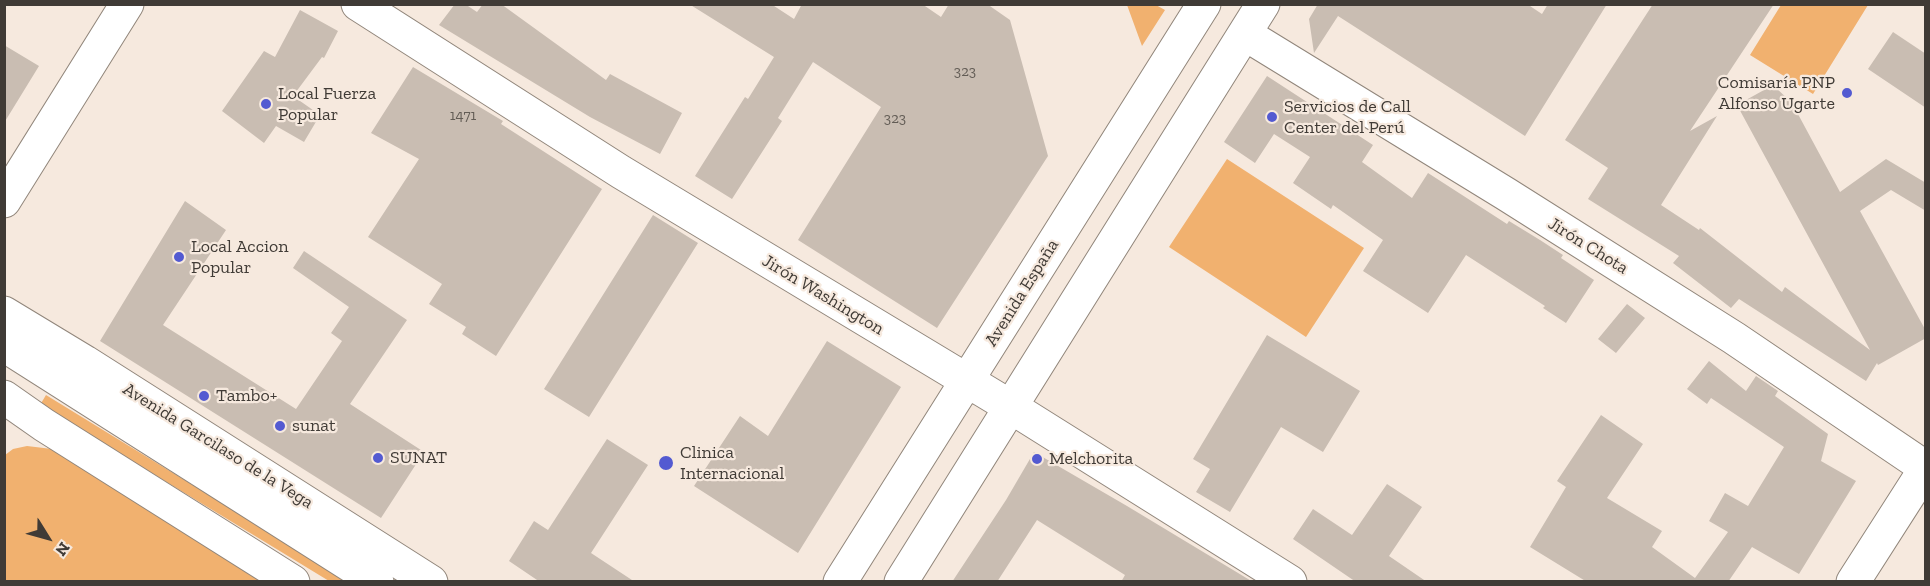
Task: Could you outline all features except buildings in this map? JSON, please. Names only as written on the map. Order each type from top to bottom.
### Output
[{"type":"street","points":[[4,201],[127,4]]},
{"type":"street","name":"Jirón Washington","points":[[358,4],[621,172],[989,394],[1290,582]]},
{"type":"street","name":"Avenida España","points":[[902,582],[989,394],[1204,4]]},
{"type":"street","name":"Avenida España","points":[[840,582],[989,394],[1245,34],[1263,4]]},
{"type":"street","name":"Jirón Chota","points":[[1245,34],[1506,194],[1734,338],[1926,468]]},
{"type":"street","name":"Avenida Garcilaso de la Vega","points":[[4,313],[431,582]]},
{"type":"street","name":"Avenida Garcilaso de la Vega","points":[[4,345],[377,582]]},
{"type":"street","points":[[4,397],[44,425],[293,582]]},
{"type":"street","points":[[1853,582],[1926,468]]},
{"type":"shaded area","points":[[1127,5],[1156,5],[1165,10],[1142,46]]},
{"type":"shaded area","points":[[1781,5],[1868,5],[1813,94],[1750,55]]},
{"type":"shaded area","points":[[1227,159],[1364,248],[1306,337],[1169,247]]},
{"type":"shaded area","points":[[46,395],[349,581],[329,581],[40,405]]},
{"type":"shaded area","points":[[27,446],[52,449],[264,582],[5,582],[5,455],[13,449]]},
{"type":"place","name":"Comisaría PNP Alfonso Ugarte","points":[[1847,93]]},
{"type":"place","name":"Local Fuerza Popular","points":[[266,104]]},
{"type":"place","name":"Servicios de Call Center del Perú","points":[[1272,117]]},
{"type":"place","name":"Local Accion Popular","points":[[179,257]]},
{"type":"place","name":"Tambo+","points":[[204,396]]},
{"type":"place","name":"sunat","points":[[280,426]]},
{"type":"place","name":"SUNAT","points":[[378,458]]},
{"type":"place","name":"Melchorita","points":[[1037,459]]},
{"type":"place","name":"Clinica Internacional","points":[[666,463]]}]
